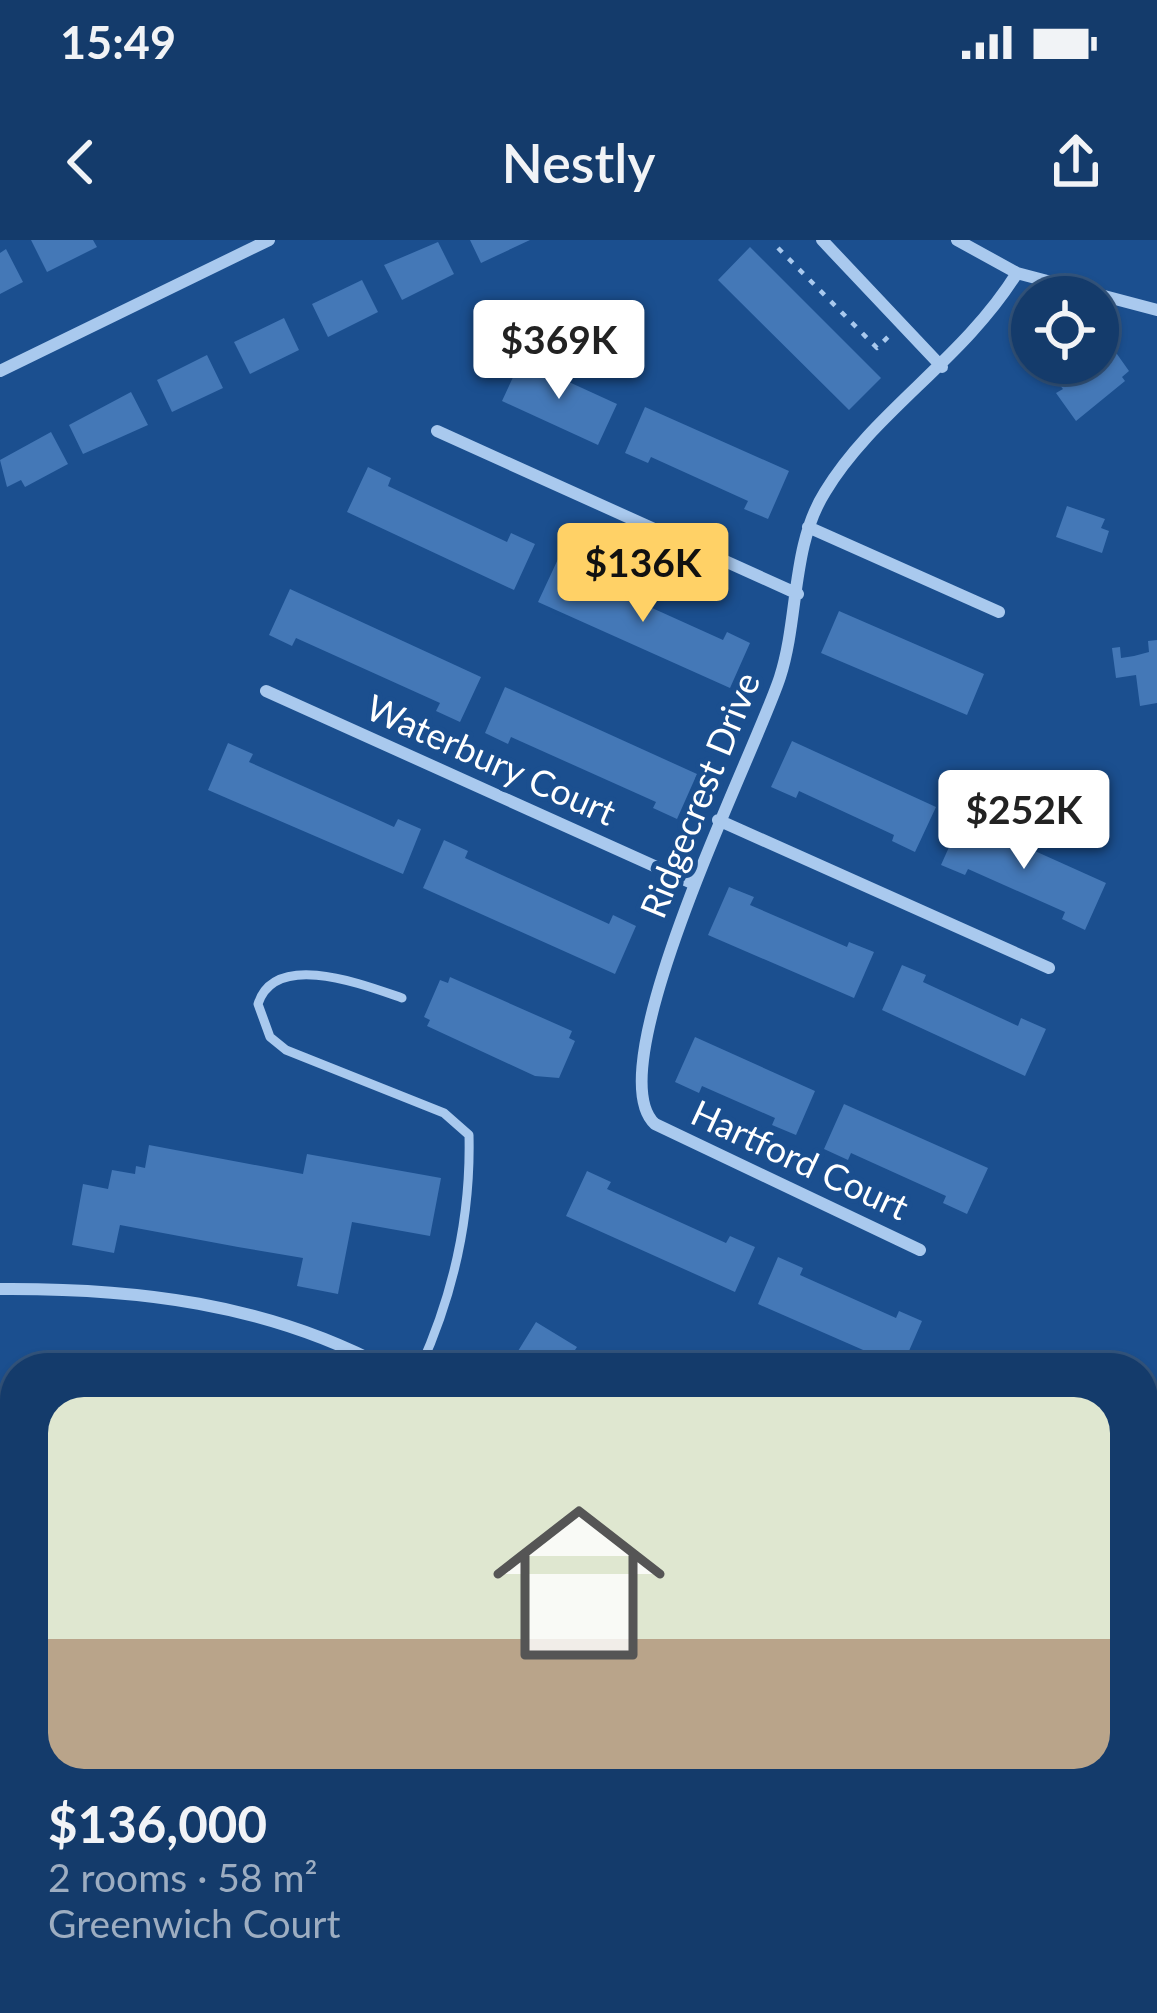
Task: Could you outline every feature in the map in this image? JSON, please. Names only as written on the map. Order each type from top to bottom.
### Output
[{"type":"street","points":[[0,371],[268,240]]},
{"type":"street","points":[[822,240],[942,367]]},
{"type":"street","points":[[957,240],[1017,272],[1157,310]]},
{"type":"street","name":"Ridgecrest Drive","points":[[655,1124],[641,1102],[646,1058],[692,883],[780,678],[808,527],[842,467],[942,367],[996,306],[1017,272]]},
{"type":"street","points":[[436,430],[798,594]]},
{"type":"street","points":[[808,527],[999,612]]},
{"type":"street","name":"Waterbury Court","points":[[266,691],[692,883]]},
{"type":"street","points":[[718,820],[1049,968]]},
{"type":"street","name":"Hartford Court","points":[[655,1124],[920,1250]]},
{"type":"street","points":[[0,1289],[79,1288],[194,1301],[307,1332],[353,1353]]},
{"type":"lane","points":[[402,998],[360,984],[282,976],[262,991],[258,1004],[270,1036],[286,1050],[444,1113],[469,1135],[465,1225],[446,1304],[426,1353]]},
{"type":"path","points":[[778,248],[877,348],[895,331],[901,334]]},
{"type":"building","points":[[31,240],[93,240],[97,247],[47,272]]},
{"type":"building","points":[[470,240],[530,240],[481,263]]},
{"type":"building","points":[[438,242],[454,274],[402,300],[384,265]]},
{"type":"building","points":[[750,247],[881,378],[849,410],[718,280]]},
{"type":"building","points":[[6,249],[23,282],[0,294],[0,253]]},
{"type":"building","points":[[362,280],[378,312],[328,337],[312,304]]},
{"type":"building","points":[[284,318],[299,350],[250,374],[234,342]]},
{"type":"building","points":[[207,355],[223,388],[172,412],[157,380]]},
{"type":"building","points":[[1119,357],[1129,371],[1122,377],[1125,381],[1076,421],[1056,393],[1063,389],[1059,384],[1119,384]]},
{"type":"building","points":[[521,360],[617,404],[598,445],[502,401]]},
{"type":"building","points":[[131,392],[148,425],[83,454],[69,425]]},
{"type":"building","points":[[645,407],[789,471],[768,519],[744,509],[748,501],[651,457],[648,463],[625,453]]},
{"type":"building","points":[[51,432],[68,464],[25,487],[21,480],[7,487],[0,460]]},
{"type":"building","points":[[368,467],[391,478],[388,486],[507,542],[511,533],[535,544],[514,590],[347,512]]},
{"type":"building","points":[[1067,506],[1105,519],[1101,528],[1109,531],[1102,553],[1056,537]]},
{"type":"building","points":[[559,557],[582,567],[579,575],[723,640],[727,632],[750,643],[730,688],[538,602]]},
{"type":"building","points":[[290,589],[481,677],[460,722],[436,711],[440,703],[296,638],[292,646],[269,635]]},
{"type":"building","points":[[839,611],[984,674],[967,715],[821,653]]},
{"type":"building","points":[[1157,640],[1157,703],[1140,706],[1136,675],[1116,678],[1112,648],[1120,647],[1121,658],[1134,656],[1149,652],[1148,641]]},
{"type":"building","points":[[505,687],[697,774],[677,819],[653,808],[656,802],[511,737],[508,744],[485,733]]},
{"type":"building","points":[[792,741],[936,807],[915,852],[892,841],[894,835],[799,791],[796,798],[771,787]]},
{"type":"building","points":[[228,743],[253,754],[249,762],[394,827],[398,819],[421,829],[403,874],[208,790]]},
{"type":"building","points":[[962,818],[1106,883],[1085,930],[1062,919],[1065,912],[968,869],[965,875],[941,865]]},
{"type":"building","points":[[444,840],[468,851],[465,858],[609,924],[613,915],[636,926],[615,974],[423,888]]},
{"type":"building","points":[[729,887],[754,897],[750,905],[847,947],[849,942],[874,952],[854,998],[708,935]]},
{"type":"building","points":[[902,965],[926,975],[923,982],[1018,1026],[1021,1018],[1046,1029],[1025,1076],[882,1010]]},
{"type":"building","points":[[450,977],[572,1031],[569,1038],[575,1041],[559,1078],[535,1076],[427,1026],[430,1020],[424,1017],[440,980],[448,983]]},
{"type":"building","points":[[695,1037],[815,1091],[796,1135],[772,1125],[775,1118],[702,1086],[699,1093],[675,1082]]},
{"type":"building","points":[[844,1104],[988,1168],[967,1214],[943,1203],[946,1196],[851,1153],[848,1160],[824,1149]]},
{"type":"building","points":[[149,1145],[303,1174],[307,1154],[441,1178],[430,1236],[352,1222],[338,1294],[297,1286],[303,1258],[120,1225],[114,1253],[72,1245],[83,1184],[108,1189],[112,1170],[135,1174],[136,1166],[145,1168]]},
{"type":"building","points":[[587,1171],[611,1182],[607,1189],[726,1243],[730,1236],[755,1247],[735,1292],[566,1216]]},
{"type":"building","points":[[778,1257],[803,1268],[800,1275],[896,1318],[899,1311],[922,1321],[908,1353],[870,1353],[758,1304]]},
{"type":"building","points":[[536,1322],[577,1347],[573,1353],[518,1351]]}]
